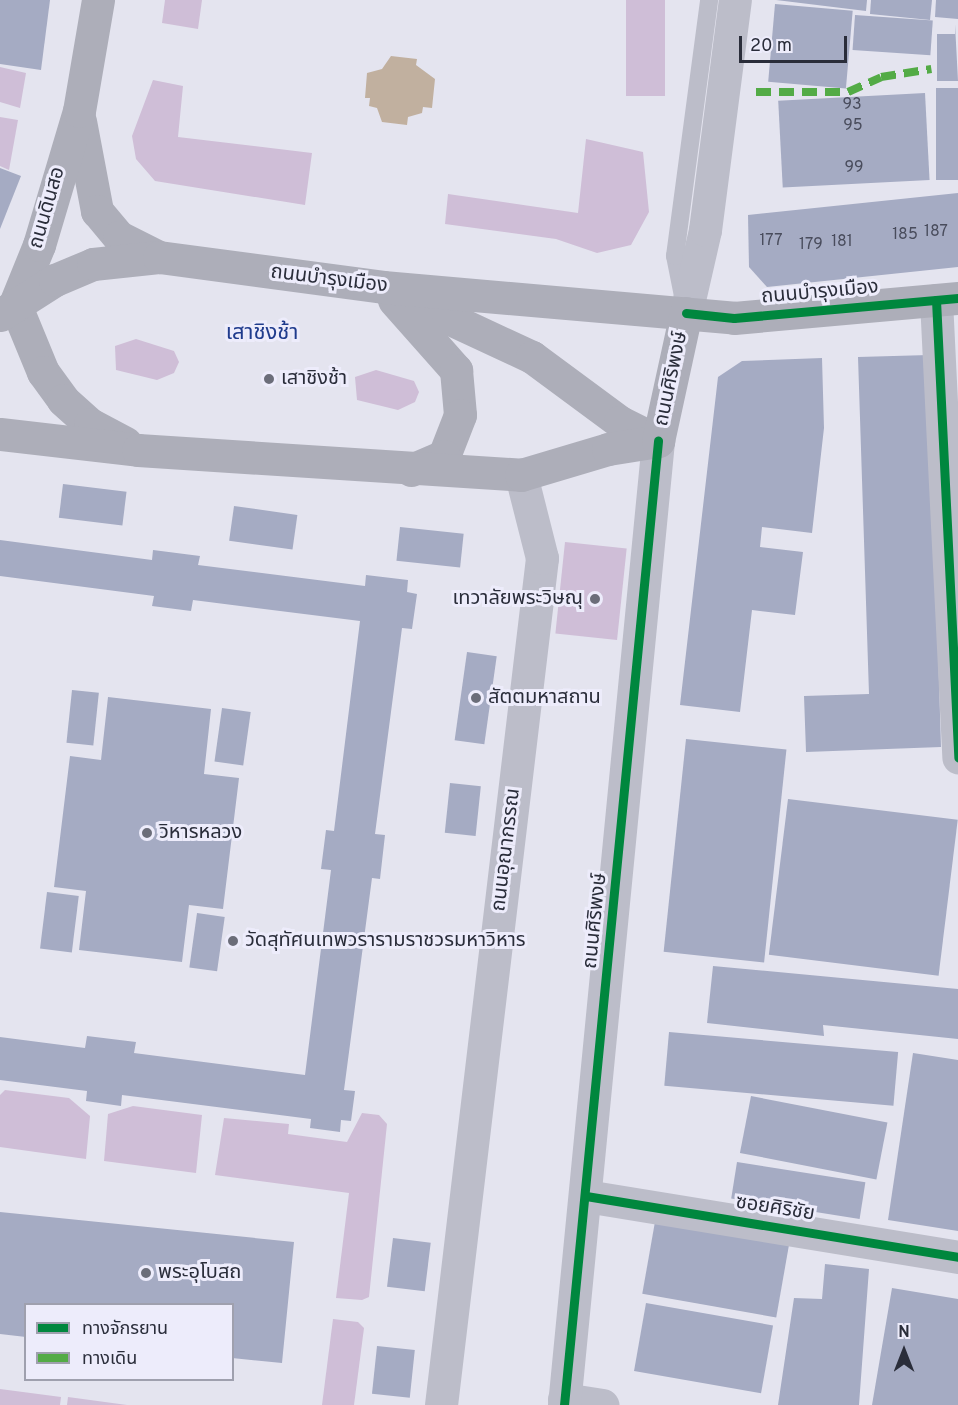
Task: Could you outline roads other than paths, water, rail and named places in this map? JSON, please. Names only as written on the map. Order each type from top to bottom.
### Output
[{"type":"main road","name":"ถนนดินสอ","points":[[7,309],[39,244],[79,111],[98,0]]},
{"type":"main road","name":"ถนนดินสอ","points":[[79,111],[97,211],[119,237],[159,257]]},
{"type":"main road","name":"ถนนบำรุงเมือง","points":[[7,309],[93,264],[159,257],[383,287],[734,318],[947,299]]},
{"type":"main road","points":[[383,287],[532,357],[620,423],[658,441]]},
{"type":"main road","points":[[383,287],[456,370],[460,415],[444,456],[408,471]]},
{"type":"main road","points":[[7,309],[42,372],[63,400],[90,424],[138,450]]},
{"type":"main road","name":"ถนนศิริพงษ์","points":[[658,441],[686,313]]},
{"type":"main road","points":[[0,434],[138,450],[408,471],[521,476],[608,449],[658,441]]},
{"type":"street","name":"ถนนศิริพงษ์","points":[[686,313],[705,230],[735,0]]},
{"type":"street","points":[[947,299],[958,757]]},
{"type":"street","name":"ถนนศิริพงษ์","points":[[564,1402],[586,1196],[658,441]]},
{"type":"street","name":"ถนนอุณากรรณ","points":[[441,1405],[542,558],[521,476]]},
{"type":"street","name":"ซอยศิริชัย","points":[[586,1196],[958,1257]]},
{"type":"street","points":[[564,1402],[603,1405]]},
{"type":"lane","points":[[686,313],[675,256],[709,0]]},
{"type":"place","name":"เสาชิงช้า","points":[[269,379]]},
{"type":"place","name":"เทวาลัยพระวิษณุ","points":[[595,599]]},
{"type":"place","name":"สัตตมหาสถาน","points":[[476,698]]},
{"type":"place","name":"วิหารหลวง","points":[[147,833]]},
{"type":"place","name":"วัดสุทัศนเทพวรารามราชวรมหาวิหาร","points":[[233,941]]},
{"type":"place","name":"พระอุโบสถ","points":[[146,1273]]},
{"type":"district","name":"เสาชิงช้า","points":[[262,334]]}]
